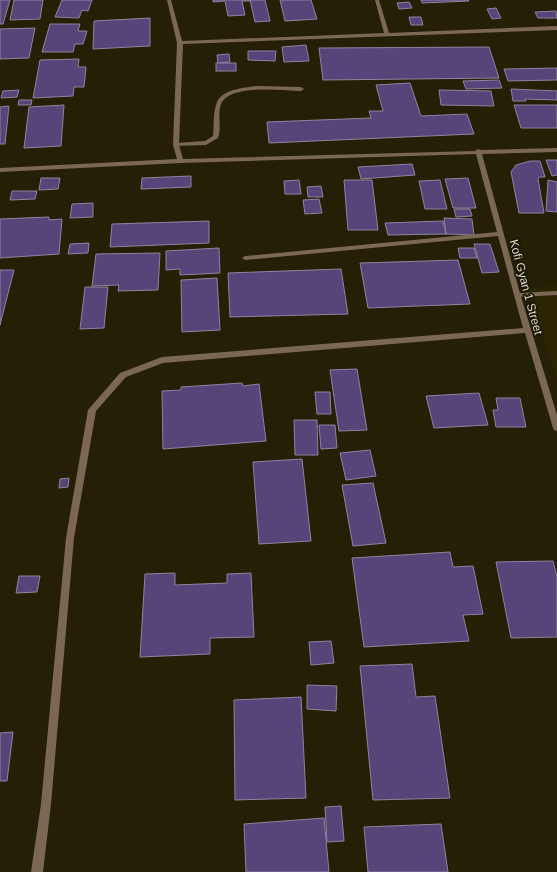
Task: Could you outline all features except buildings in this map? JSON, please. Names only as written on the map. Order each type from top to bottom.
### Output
[{"type":"street","points":[[169,0],[180,43],[176,145],[181,160]]},
{"type":"street","points":[[377,0],[387,35]]},
{"type":"street","points":[[180,43],[557,28]]},
{"type":"street","points":[[176,145],[206,144],[216,137],[219,104],[227,94],[248,89],[301,89]]},
{"type":"street","points":[[0,170],[181,160],[557,150]]},
{"type":"street","name":"Kofi Gyan 1 Street","points":[[478,151],[518,295],[526,330],[557,428]]},
{"type":"street","points":[[245,258],[500,234]]},
{"type":"street","points":[[518,295],[557,293]]},
{"type":"street","points":[[37,872],[46,804],[70,538],[92,410],[123,375],[162,360],[526,330]]},
{"type":"shaded area","points":[[557,286],[557,381],[527,288]]}]
